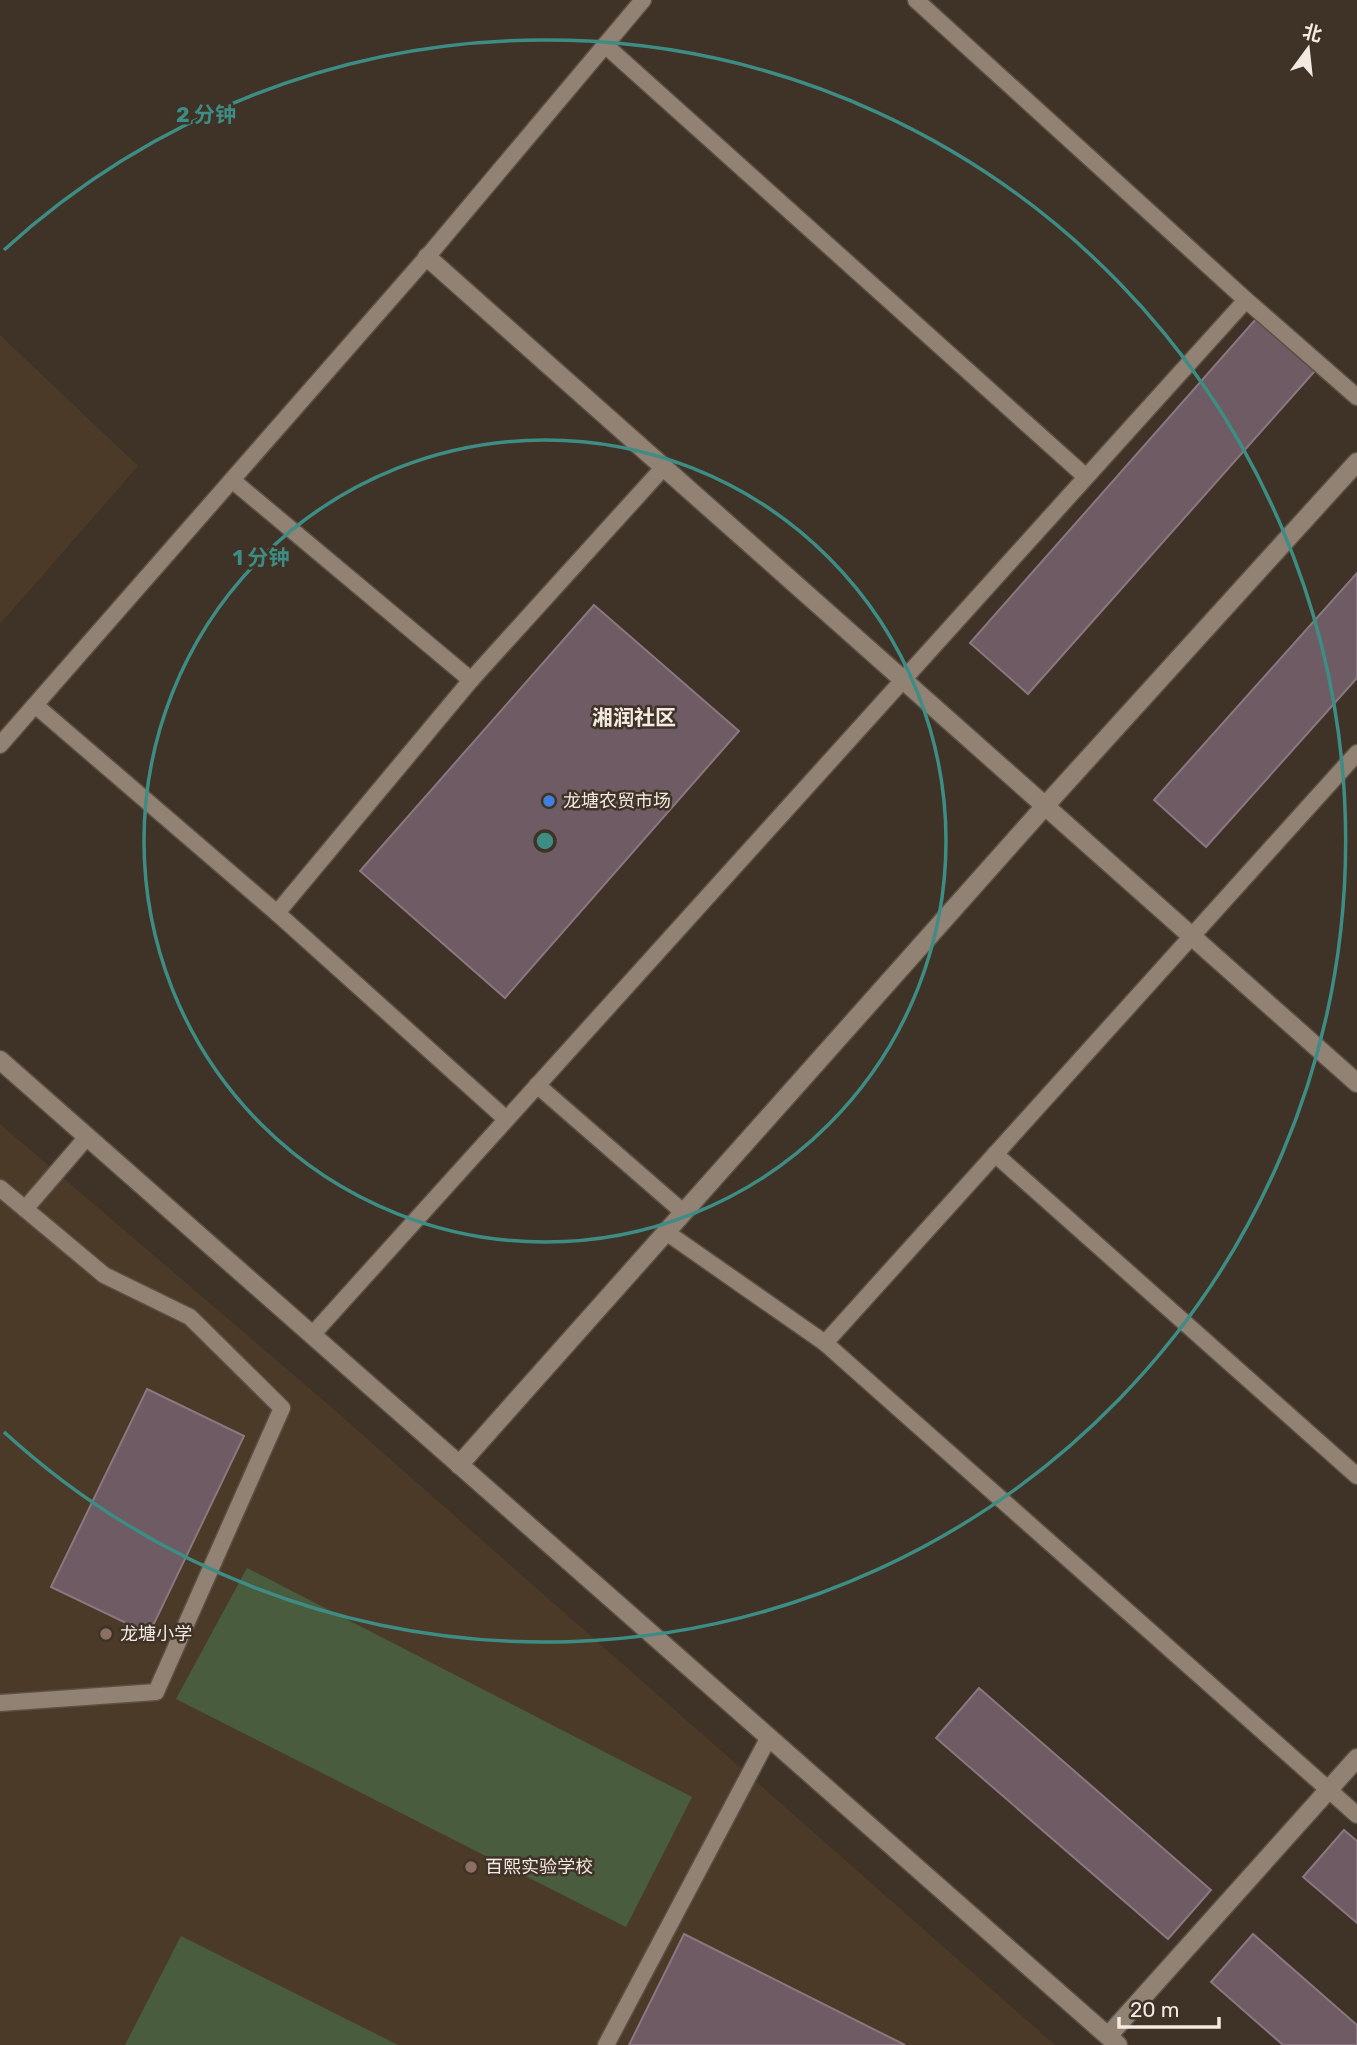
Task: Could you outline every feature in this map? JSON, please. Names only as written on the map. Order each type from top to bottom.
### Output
[{"type":"street","points":[[427,257],[1357,1083]]},
{"type":"street","points":[[460,1465],[1045,806],[1357,462]]},
{"type":"street","points":[[0,1060],[1113,2040],[1357,1758]]},
{"type":"lane","points":[[0,745],[427,257],[643,0]]},
{"type":"lane","points":[[916,0],[1246,300],[1357,397]]},
{"type":"lane","points":[[605,45],[1086,477]]},
{"type":"lane","points":[[312,1335],[1246,300]]},
{"type":"lane","points":[[277,913],[471,680],[663,468]]},
{"type":"lane","points":[[232,480],[471,680]]},
{"type":"lane","points":[[35,705],[277,913],[506,1119]]},
{"type":"lane","points":[[825,1343],[1357,753]]},
{"type":"lane","points":[[537,1085],[683,1212]]},
{"type":"lane","points":[[25,1209],[87,1137]]},
{"type":"lane","points":[[995,1154],[1357,1476]]},
{"type":"lane","points":[[0,1188],[104,1275],[190,1317],[282,1408],[156,1692],[0,1703]]},
{"type":"lane","points":[[666,1232],[825,1343],[1357,1815]]},
{"type":"lane","points":[[606,2045],[769,1737]]},
{"type":"shaded area","points":[[0,335],[138,466],[0,624]]},
{"type":"shaded area","name":"百熙实验学校","points":[[0,1124],[330,1406],[1055,2045],[0,2045]]},
{"type":"green space","points":[[247,1568],[692,1797],[626,1927],[176,1699]]},
{"type":"green space","points":[[181,1936],[398,2045],[125,2045]]},
{"type":"building","points":[[1263,311],[1322,363],[1028,694],[970,643]]},
{"type":"building","points":[[1357,573],[1357,678],[1206,847],[1154,800]]},
{"type":"building","name":"龙塘农贸市场","points":[[594,605],[739,731],[505,998],[360,871]]},
{"type":"building","points":[[147,1389],[244,1436],[149,1634],[51,1587]]},
{"type":"building","points":[[979,1688],[1211,1890],[1168,1939],[936,1738]]},
{"type":"building","points":[[1344,1830],[1357,1841],[1357,1923],[1303,1877]]},
{"type":"building","points":[[684,1934],[905,2045],[629,2045]]},
{"type":"building","points":[[1253,1934],[1357,2025],[1357,2045],[1283,2045],[1211,1982]]},
{"type":"place","name":"龙塘农贸市场","points":[[549,801]]},
{"type":"place","name":"龙塘小学","points":[[106,1634]]},
{"type":"place","name":"百熙实验学校","points":[[471,1867]]},
{"type":"district","name":"湘润社区","points":[[634,718]]}]
